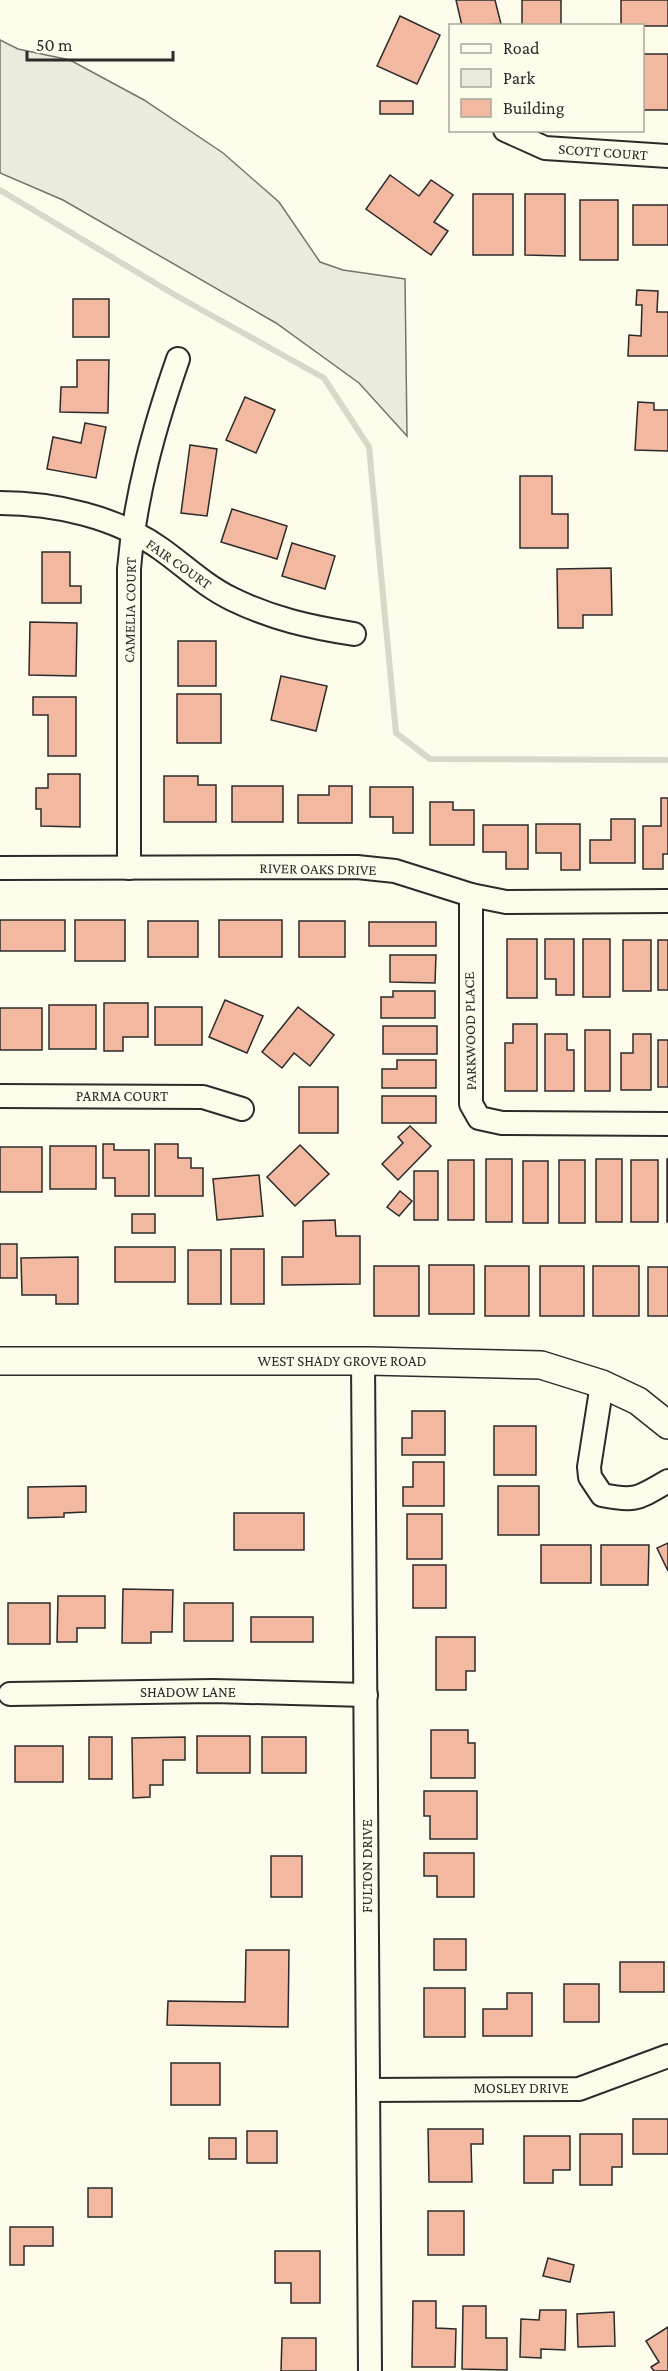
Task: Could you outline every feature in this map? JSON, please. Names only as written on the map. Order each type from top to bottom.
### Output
[{"type":"main road","name":"WEST SHADY GROVE ROAD","points":[[0,1361],[363,1361],[542,1365],[602,1384],[627,1396],[668,1425]]},
{"type":"main road","points":[[627,1396],[668,1400]]},
{"type":"street","name":"SCOTT COURT","points":[[509,132],[545,148],[668,156]]},
{"type":"street","name":"CAMELIA COURT","points":[[129,868],[129,569],[132,532],[143,471],[178,359]]},
{"type":"street","name":"FAIR COURT","points":[[0,503],[48,507],[89,515],[132,532],[160,548],[201,580],[230,598],[301,626],[354,634]]},
{"type":"street","name":"RIVER OAKS DRIVE","points":[[0,868],[357,867],[395,871],[471,895],[506,902],[668,901]]},
{"type":"street","name":"PARKWOOD PLACE","points":[[471,895],[471,1104],[478,1118],[502,1123],[668,1124]]},
{"type":"street","name":"PARMA COURT","points":[[0,1096],[202,1096],[242,1109]]},
{"type":"street","name":"FULTON DRIVE","points":[[363,1361],[369,2090],[367,2203],[370,2371]]},
{"type":"street","points":[[602,1384],[589,1467],[590,1478],[602,1495],[626,1500],[642,1496],[668,1481]]},
{"type":"street","name":"SHADOW LANE","points":[[10,1694],[213,1691],[366,1695]]},
{"type":"street","name":"MOSLEY DRIVE","points":[[369,2090],[579,2089],[668,2056]]},
{"type":"green space","points":[[0,40],[18,49],[70,60],[144,100],[223,153],[279,202],[320,262],[343,270],[405,279],[407,436],[359,383],[276,323],[63,200],[0,173]]},
{"type":"building","points":[[456,0],[495,0],[501,24],[462,24]]},
{"type":"building","points":[[522,0],[561,0],[561,24],[522,24]]},
{"type":"building","points":[[621,0],[668,0],[668,26],[621,24]]},
{"type":"building","points":[[400,16],[440,35],[417,84],[377,66]]},
{"type":"building","points":[[644,54],[668,54],[668,110],[644,110]]},
{"type":"building","points":[[380,101],[413,101],[413,114],[380,114]]},
{"type":"building","points":[[390,175],[419,196],[431,180],[453,195],[434,222],[448,231],[431,255],[366,209]]},
{"type":"building","points":[[473,194],[513,194],[513,255],[473,255]]},
{"type":"building","points":[[525,194],[565,194],[565,256],[525,255]]},
{"type":"building","points":[[580,200],[618,200],[618,260],[580,260]]},
{"type":"building","points":[[633,205],[668,205],[668,245],[633,245]]},
{"type":"building","points":[[637,290],[658,291],[657,312],[668,312],[668,356],[628,356],[629,335],[641,336],[642,305],[636,305]]},
{"type":"building","points":[[73,299],[109,299],[109,337],[73,337]]},
{"type":"building","points":[[77,360],[109,360],[108,413],[60,412],[61,387],[77,387]]},
{"type":"building","points":[[245,397],[275,410],[256,453],[226,440]]},
{"type":"building","points":[[638,402],[654,403],[654,410],[668,410],[668,451],[635,450]]},
{"type":"building","points":[[85,423],[106,427],[96,478],[47,469],[53,437],[81,443]]},
{"type":"building","points":[[190,445],[217,449],[207,516],[181,513]]},
{"type":"building","points":[[520,476],[552,476],[552,514],[568,514],[568,548],[520,548]]},
{"type":"building","points":[[232,509],[287,526],[277,559],[221,542]]},
{"type":"building","points":[[292,543],[335,556],[325,589],[282,576]]},
{"type":"building","points":[[42,552],[70,552],[70,586],[81,586],[81,603],[42,603]]},
{"type":"building","points":[[611,568],[612,615],[583,615],[583,628],[558,628],[557,569]]},
{"type":"building","points":[[30,622],[77,623],[76,676],[29,675]]},
{"type":"building","points":[[178,641],[216,641],[216,686],[178,686]]},
{"type":"building","points":[[281,676],[327,686],[316,731],[271,720]]},
{"type":"building","points":[[177,694],[221,694],[221,743],[177,743]]},
{"type":"building","points":[[33,697],[76,697],[76,756],[48,756],[48,715],[33,715]]},
{"type":"building","points":[[48,774],[80,774],[80,827],[41,826],[41,809],[36,809],[36,788],[48,788]]},
{"type":"building","points":[[164,776],[198,776],[198,785],[216,785],[216,822],[164,822]]},
{"type":"building","points":[[232,786],[283,786],[283,822],[232,822]]},
{"type":"building","points":[[329,786],[352,786],[352,823],[298,823],[298,795],[329,795]]},
{"type":"building","points":[[370,787],[413,787],[413,833],[393,833],[393,817],[370,817]]},
{"type":"building","points":[[661,798],[668,798],[668,854],[663,854],[663,869],[643,869],[643,826],[661,826]]},
{"type":"building","points":[[430,802],[453,802],[453,810],[474,810],[474,845],[430,845]]},
{"type":"building","points":[[611,819],[635,819],[635,863],[590,863],[590,840],[611,840]]},
{"type":"building","points":[[536,824],[580,824],[580,870],[561,870],[561,853],[536,853]]},
{"type":"building","points":[[483,825],[528,825],[528,869],[506,869],[506,852],[483,852]]},
{"type":"building","points":[[0,920],[65,920],[65,951],[0,951]]},
{"type":"building","points":[[75,920],[125,920],[125,961],[75,961]]},
{"type":"building","points":[[219,920],[282,920],[282,957],[219,957]]},
{"type":"building","points":[[148,921],[198,921],[198,957],[148,957]]},
{"type":"building","points":[[299,921],[345,921],[345,957],[299,957]]},
{"type":"building","points":[[369,922],[436,922],[436,946],[369,946]]},
{"type":"building","points":[[507,939],[537,939],[537,998],[507,998]]},
{"type":"building","points":[[545,939],[574,939],[574,995],[556,995],[556,979],[545,979]]},
{"type":"building","points":[[583,939],[610,939],[610,997],[583,997]]},
{"type":"building","points":[[623,940],[651,940],[651,991],[623,991]]},
{"type":"building","points":[[658,940],[668,940],[668,990],[658,990]]},
{"type":"building","points":[[390,955],[436,955],[435,983],[390,982]]},
{"type":"building","points":[[393,991],[435,991],[435,1018],[381,1018],[381,997],[393,997]]},
{"type":"building","points":[[225,1000],[263,1016],[247,1053],[209,1037]]},
{"type":"building","points":[[104,1003],[148,1003],[148,1037],[123,1037],[123,1051],[104,1051]]},
{"type":"building","points":[[49,1005],[96,1005],[96,1049],[49,1049]]},
{"type":"building","points":[[155,1007],[202,1007],[202,1045],[155,1045]]},
{"type":"building","points":[[298,1007],[334,1035],[310,1066],[294,1053],[282,1068],[262,1052]]},
{"type":"building","points":[[0,1008],[42,1008],[42,1050],[0,1050]]},
{"type":"building","points":[[513,1024],[537,1024],[537,1091],[505,1091],[505,1043],[513,1043]]},
{"type":"building","points":[[383,1026],[437,1026],[437,1054],[383,1054]]},
{"type":"building","points":[[585,1030],[610,1030],[610,1091],[585,1091]]},
{"type":"building","points":[[545,1034],[567,1034],[567,1050],[574,1050],[574,1091],[545,1091]]},
{"type":"building","points":[[633,1034],[651,1034],[651,1090],[621,1090],[621,1053],[633,1053]]},
{"type":"building","points":[[658,1040],[668,1040],[668,1087],[658,1087]]},
{"type":"building","points":[[397,1060],[436,1060],[436,1088],[382,1088],[382,1069],[397,1069]]},
{"type":"building","points":[[299,1087],[338,1087],[338,1133],[299,1133]]},
{"type":"building","points":[[382,1096],[436,1096],[436,1123],[382,1123]]},
{"type":"building","points":[[410,1126],[431,1146],[398,1180],[382,1164],[403,1143],[398,1137]]},
{"type":"building","points":[[103,1144],[114,1144],[114,1150],[149,1150],[149,1196],[115,1196],[115,1178],[103,1178]]},
{"type":"building","points":[[155,1144],[178,1144],[178,1158],[191,1158],[191,1168],[203,1168],[203,1196],[155,1196]]},
{"type":"building","points":[[300,1145],[329,1174],[295,1206],[267,1177]]},
{"type":"building","points":[[50,1146],[96,1146],[96,1189],[50,1189]]},
{"type":"building","points":[[0,1147],[42,1147],[42,1192],[0,1192]]},
{"type":"building","points":[[486,1159],[512,1159],[512,1222],[486,1222]]},
{"type":"building","points":[[596,1159],[622,1159],[622,1222],[596,1222]]},
{"type":"building","points":[[668,1159],[668,1222],[667,1222]]},
{"type":"building","points":[[448,1160],[474,1160],[474,1220],[448,1220]]},
{"type":"building","points":[[559,1160],[585,1160],[585,1223],[559,1223]]},
{"type":"building","points":[[631,1160],[658,1160],[658,1222],[631,1222]]},
{"type":"building","points":[[523,1161],[548,1161],[548,1223],[523,1223]]},
{"type":"building","points":[[414,1171],[438,1171],[438,1220],[414,1220]]},
{"type":"building","points":[[259,1175],[263,1216],[217,1220],[213,1179]]},
{"type":"building","points":[[400,1191],[412,1201],[399,1216],[387,1207]]},
{"type":"building","points":[[132,1214],[155,1214],[155,1233],[132,1233]]},
{"type":"building","points":[[335,1220],[336,1236],[360,1236],[360,1284],[282,1285],[282,1257],[303,1257],[303,1221]]},
{"type":"building","points":[[0,1244],[17,1244],[17,1278],[0,1278]]},
{"type":"building","points":[[115,1247],[175,1247],[175,1282],[115,1282]]},
{"type":"building","points":[[231,1249],[264,1249],[264,1304],[231,1304]]},
{"type":"building","points":[[188,1250],[221,1250],[221,1304],[188,1304]]},
{"type":"building","points":[[78,1257],[78,1304],[56,1304],[56,1295],[22,1295],[21,1258]]},
{"type":"building","points":[[429,1265],[474,1265],[474,1314],[429,1314]]},
{"type":"building","points":[[374,1266],[419,1266],[419,1316],[374,1316]]},
{"type":"building","points":[[485,1266],[529,1266],[529,1316],[485,1316]]},
{"type":"building","points":[[540,1266],[584,1266],[584,1316],[540,1316]]},
{"type":"building","points":[[593,1266],[639,1266],[639,1316],[593,1316]]},
{"type":"building","points":[[648,1267],[668,1267],[668,1316],[648,1316]]},
{"type":"building","points":[[412,1411],[445,1411],[445,1455],[402,1455],[402,1438],[412,1438]]},
{"type":"building","points":[[494,1426],[536,1426],[536,1475],[494,1475]]},
{"type":"building","points":[[413,1462],[444,1462],[444,1506],[403,1506],[403,1487],[413,1487]]},
{"type":"building","points":[[86,1486],[86,1512],[64,1513],[64,1517],[28,1518],[28,1487]]},
{"type":"building","points":[[498,1486],[539,1486],[539,1535],[498,1535]]},
{"type":"building","points":[[234,1513],[304,1513],[304,1550],[234,1550]]},
{"type":"building","points":[[407,1514],[442,1514],[442,1559],[407,1559]]},
{"type":"building","points":[[668,1543],[668,1571],[657,1548]]},
{"type":"building","points":[[541,1545],[591,1545],[591,1583],[541,1583]]},
{"type":"building","points":[[601,1545],[649,1545],[648,1585],[601,1585]]},
{"type":"building","points":[[413,1565],[446,1565],[446,1608],[413,1608]]},
{"type":"building","points":[[123,1589],[173,1590],[172,1632],[151,1632],[151,1643],[122,1643]]},
{"type":"building","points":[[58,1596],[105,1596],[105,1628],[77,1628],[77,1642],[57,1642]]},
{"type":"building","points":[[8,1603],[50,1603],[50,1644],[8,1644]]},
{"type":"building","points":[[184,1603],[233,1603],[233,1641],[184,1641]]},
{"type":"building","points":[[251,1617],[313,1617],[313,1642],[251,1642]]},
{"type":"building","points":[[436,1637],[475,1637],[475,1671],[466,1671],[466,1690],[436,1690]]},
{"type":"building","points":[[431,1730],[468,1730],[468,1743],[475,1743],[475,1778],[431,1778]]},
{"type":"building","points":[[197,1736],[250,1736],[250,1773],[197,1773]]},
{"type":"building","points":[[89,1737],[112,1737],[112,1779],[89,1779]]},
{"type":"building","points":[[185,1737],[185,1760],[163,1760],[163,1785],[150,1785],[150,1797],[133,1798],[132,1738]]},
{"type":"building","points":[[262,1737],[306,1737],[306,1773],[262,1773]]},
{"type":"building","points":[[15,1746],[63,1746],[63,1782],[15,1782]]},
{"type":"building","points":[[424,1791],[477,1791],[477,1839],[430,1839],[430,1816],[424,1816]]},
{"type":"building","points":[[424,1853],[474,1853],[474,1897],[437,1897],[437,1876],[424,1876]]},
{"type":"building","points":[[271,1856],[302,1856],[302,1897],[271,1897]]},
{"type":"building","points":[[434,1939],[466,1939],[466,1970],[434,1970]]},
{"type":"building","points":[[246,1950],[289,1950],[288,2027],[167,2025],[168,2001],[245,2002]]},
{"type":"building","points":[[620,1962],[664,1962],[664,1992],[620,1992]]},
{"type":"building","points":[[564,1984],[599,1984],[599,2022],[564,2022]]},
{"type":"building","points":[[424,1988],[465,1988],[465,2037],[424,2037]]},
{"type":"building","points":[[507,1993],[532,1993],[532,2036],[483,2036],[483,2009],[507,2009]]},
{"type":"building","points":[[171,2063],[220,2063],[220,2105],[171,2105]]},
{"type":"building","points":[[633,2119],[668,2119],[668,2154],[633,2154]]},
{"type":"building","points":[[428,2129],[483,2129],[483,2144],[471,2144],[472,2182],[429,2182]]},
{"type":"building","points":[[247,2131],[277,2131],[277,2163],[247,2163]]},
{"type":"building","points":[[580,2134],[622,2134],[622,2167],[612,2167],[612,2185],[580,2185]]},
{"type":"building","points":[[524,2136],[570,2136],[570,2170],[553,2170],[553,2183],[524,2183]]},
{"type":"building","points":[[209,2138],[236,2138],[236,2159],[209,2159]]},
{"type":"building","points":[[88,2188],[112,2188],[112,2217],[88,2217]]},
{"type":"building","points":[[428,2211],[464,2211],[464,2255],[428,2255]]},
{"type":"building","points":[[10,2227],[53,2227],[53,2246],[24,2246],[24,2265],[10,2265]]},
{"type":"building","points":[[275,2251],[320,2251],[320,2303],[291,2303],[291,2283],[275,2283]]},
{"type":"building","points":[[548,2258],[574,2265],[570,2282],[543,2276]]},
{"type":"building","points":[[413,2301],[436,2301],[436,2328],[456,2329],[455,2367],[412,2367]]},
{"type":"building","points":[[463,2306],[486,2306],[486,2338],[507,2338],[507,2370],[462,2369]]},
{"type":"building","points":[[540,2310],[566,2310],[565,2350],[541,2349],[541,2358],[520,2357],[521,2319],[539,2320]]},
{"type":"building","points":[[614,2312],[615,2346],[578,2347],[577,2314]]},
{"type":"building","points":[[668,2327],[668,2371],[654,2371],[651,2367],[659,2362],[646,2341]]},
{"type":"building","points":[[282,2338],[316,2338],[316,2371],[281,2371]]},
{"type":"waterway","points":[[0,190],[175,295],[324,378],[369,447],[396,733],[430,759],[668,760]]}]
